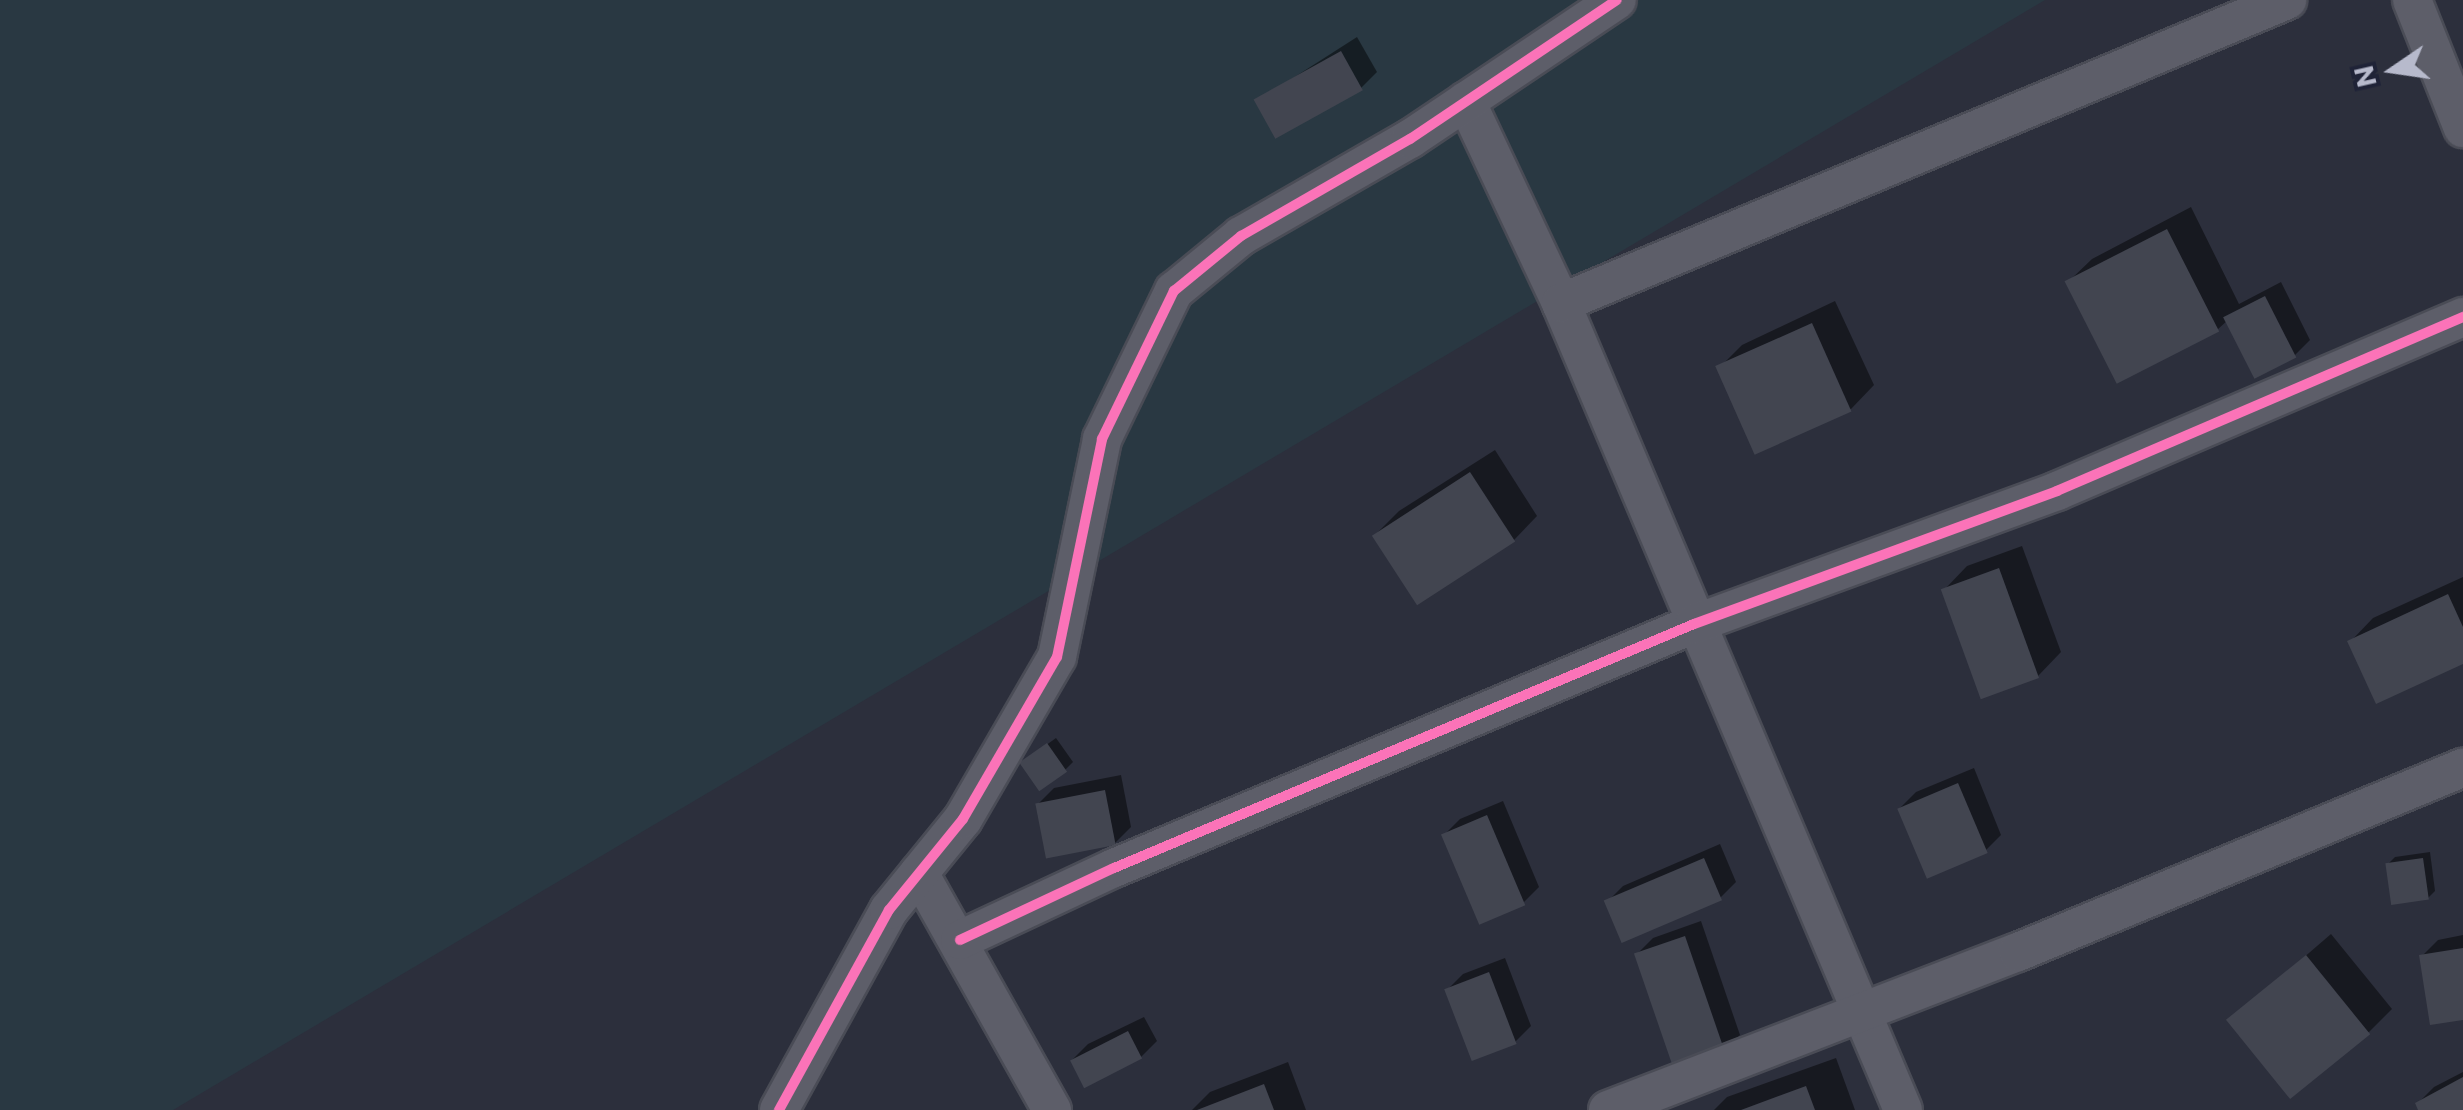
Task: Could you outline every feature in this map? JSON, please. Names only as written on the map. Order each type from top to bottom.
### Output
[{"type":"street","points":[[780,1110],[890,910],[963,819],[1057,656],[1102,438],[1174,291],[1241,236],[1466,101],[1616,0]]},
{"type":"street","points":[[1561,303],[2287,0]]},
{"type":"street","points":[[2412,0],[2463,128]]},
{"type":"street","points":[[1466,101],[1561,303],[1903,1110]]},
{"type":"street","points":[[960,940],[1114,868],[1694,624],[2057,490],[2463,317]]},
{"type":"street","points":[[1608,1110],[1864,1014],[2463,768]]},
{"type":"street","points":[[919,874],[960,940],[1052,1110]]},
{"type":"shaded area","points":[[0,0],[2045,0],[173,1110],[0,1110]]},
{"type":"building","points":[[1341,51],[1363,90],[1275,139],[1254,99]]},
{"type":"building","points":[[2167,229],[2219,331],[2117,384],[2065,281]]},
{"type":"building","points":[[2265,296],[2296,357],[2254,379],[2223,317]]},
{"type":"building","points":[[1812,323],[1851,412],[1755,455],[1715,366]]},
{"type":"building","points":[[1470,472],[1515,542],[1417,605],[1372,536]]},
{"type":"building","points":[[1999,568],[2039,678],[1981,699],[1941,589]]},
{"type":"building","points":[[2448,594],[2463,627],[2463,664],[2376,704],[2347,641]]},
{"type":"building","points":[[1047,743],[1067,772],[1039,791],[1019,763]]},
{"type":"building","points":[[1958,783],[1988,853],[1927,879],[1897,809]]},
{"type":"building","points":[[1105,790],[1116,845],[1046,859],[1035,804]]},
{"type":"building","points":[[1487,815],[1525,905],[1479,925],[1441,835]]},
{"type":"building","points":[[1704,858],[1722,900],[1622,943],[1604,901]]},
{"type":"building","points":[[2423,858],[2429,900],[2391,905],[2385,863]]},
{"type":"building","points":[[1685,936],[1725,1053],[1674,1071],[1634,954]]},
{"type":"building","points":[[2463,948],[2463,1020],[2430,1025],[2419,955]]},
{"type":"building","points":[[2306,955],[2370,1034],[2290,1099],[2226,1020]]},
{"type":"building","points":[[1489,972],[1517,1044],[1472,1061],[1444,989]]},
{"type":"building","points":[[1128,1031],[1142,1059],[1084,1088],[1070,1061]]},
{"type":"building","points":[[2463,1077],[2463,1110],[2418,1110],[2415,1103]]},
{"type":"building","points":[[1264,1084],[1274,1110],[1197,1110]]},
{"type":"building","points":[[1806,1086],[1815,1110],[1741,1110]]},
{"type":"cycle path","points":[[779,1110],[889,910],[963,819],[1057,657],[1102,439],[1174,291],[1241,236],[1410,139],[1617,0]]},
{"type":"cycle path","points":[[960,940],[1114,868],[1694,624],[2057,491],[2463,317]]}]
